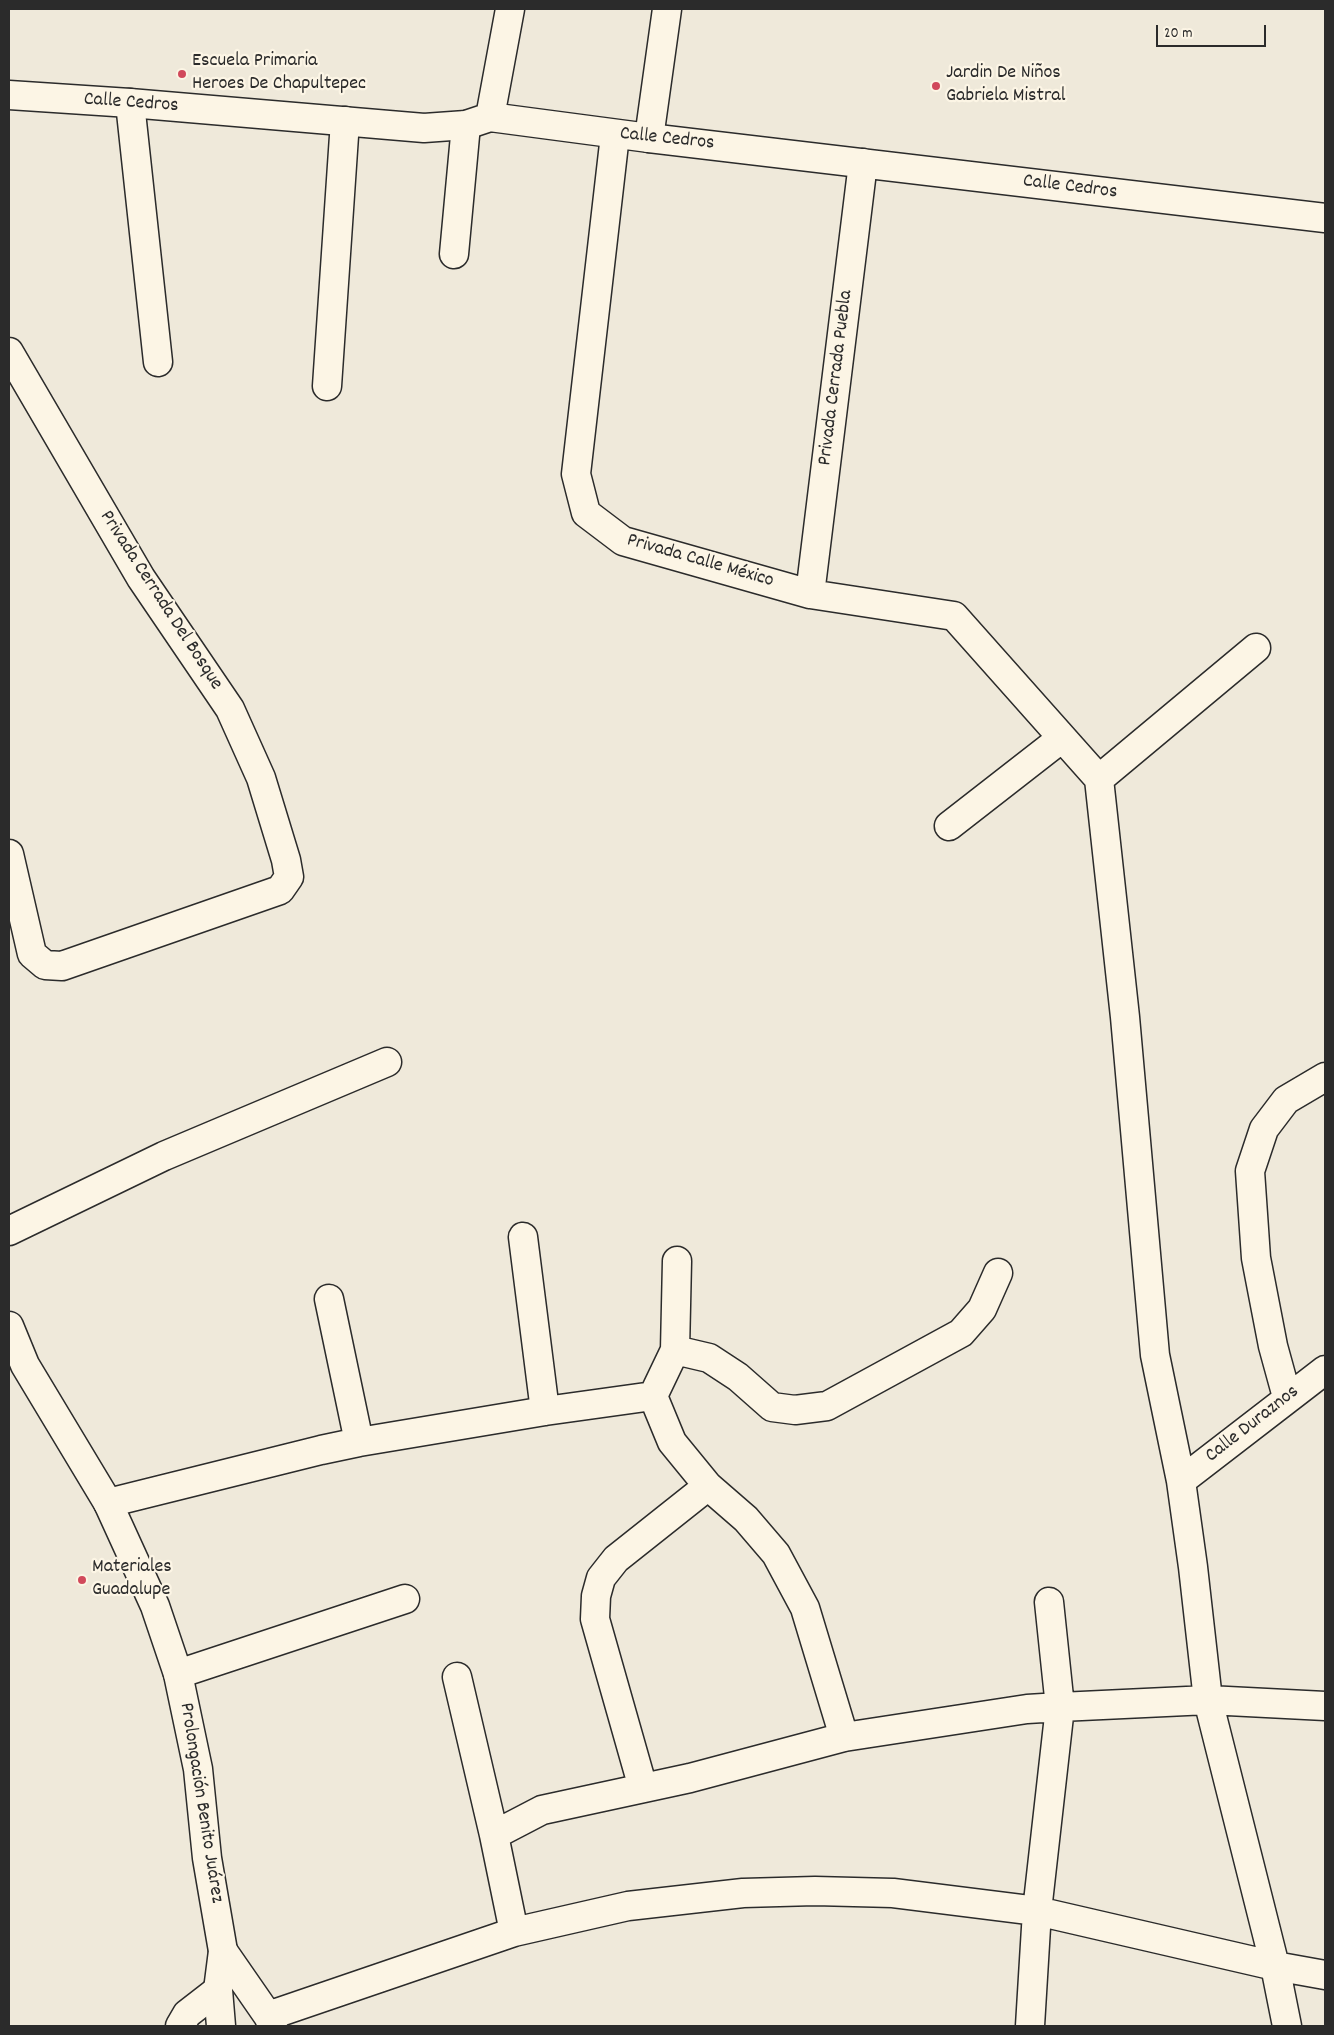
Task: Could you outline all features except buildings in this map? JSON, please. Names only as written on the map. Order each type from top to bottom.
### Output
[{"type":"street","points":[[454,254],[478,121],[510,9]]},
{"type":"street","points":[[648,138],[667,9]]},
{"type":"street","name":"Calle Cedros","points":[[9,95],[130,103],[424,128],[478,121],[648,138],[1325,218]]},
{"type":"street","points":[[130,103],[158,362]]},
{"type":"street","points":[[327,386],[345,121]]},
{"type":"street","name":"Privada Calle México","points":[[615,135],[576,474],[586,513],[623,541],[810,594],[954,616],[1099,779]]},
{"type":"street","name":"Privada Cerrada Puebla","points":[[810,594],[863,163]]},
{"type":"street","name":"Privada Cerrada Del Bosque","points":[[9,352],[141,578],[230,709],[261,778],[286,860],[289,877],[280,890],[62,966],[45,965],[32,954],[9,854]]},
{"type":"street","points":[[1256,648],[1099,779],[1125,1017],[1155,1355],[1181,1481],[1193,1566],[1208,1700],[1287,2026]]},
{"type":"street","points":[[949,826],[1062,738]]},
{"type":"street","points":[[9,1231],[164,1156],[387,1062]]},
{"type":"street","points":[[1287,1397],[1273,1346],[1256,1258],[1250,1171],[1264,1128],[1286,1100],[1325,1077]]},
{"type":"street","points":[[523,1237],[545,1411]]},
{"type":"street","points":[[677,1261],[674,1350],[653,1396],[672,1442],[708,1486],[746,1519],[776,1554],[805,1608],[844,1737]]},
{"type":"street","points":[[674,1350],[709,1358],[738,1377],[772,1407],[795,1410],[827,1406],[961,1334],[982,1309],[998,1273]]},
{"type":"street","points":[[329,1299],[358,1442]]},
{"type":"street","name":"Prolongación Benito Juárez","points":[[9,1326],[25,1365],[108,1503],[155,1606],[178,1674],[198,1769],[207,1858],[224,1951],[218,1990],[221,2026]]},
{"type":"street","name":"Calle Duraznos","points":[[1181,1481],[1287,1397],[1325,1370]]},
{"type":"street","points":[[108,1503],[358,1442],[545,1411],[653,1396]]},
{"type":"street","points":[[643,1788],[595,1619],[596,1596],[602,1578],[616,1559],[708,1486]]},
{"type":"street","points":[[178,1674],[405,1599]]},
{"type":"street","points":[[1030,2026],[1037,1911],[1060,1707],[1049,1602]]},
{"type":"street","points":[[457,1677],[494,1835],[514,1932]]},
{"type":"street","points":[[494,1835],[542,1810],[690,1778],[844,1737],[1027,1709],[1208,1700],[1325,1706]]},
{"type":"street","points":[[224,1951],[270,2021],[514,1932],[628,1906],[743,1893],[816,1891],[893,1893],[1037,1911],[1274,1966],[1325,1975]]},
{"type":"street","points":[[180,2026],[187,2014],[218,1990]]},
{"type":"place","name":"Escuela Primaria Heroes De Chapultepec","points":[[182,74]]},
{"type":"place","name":"Jardin De Niños Gabriela Mistral","points":[[936,86]]},
{"type":"place","name":"Materiales Guadalupe","points":[[82,1580]]}]
